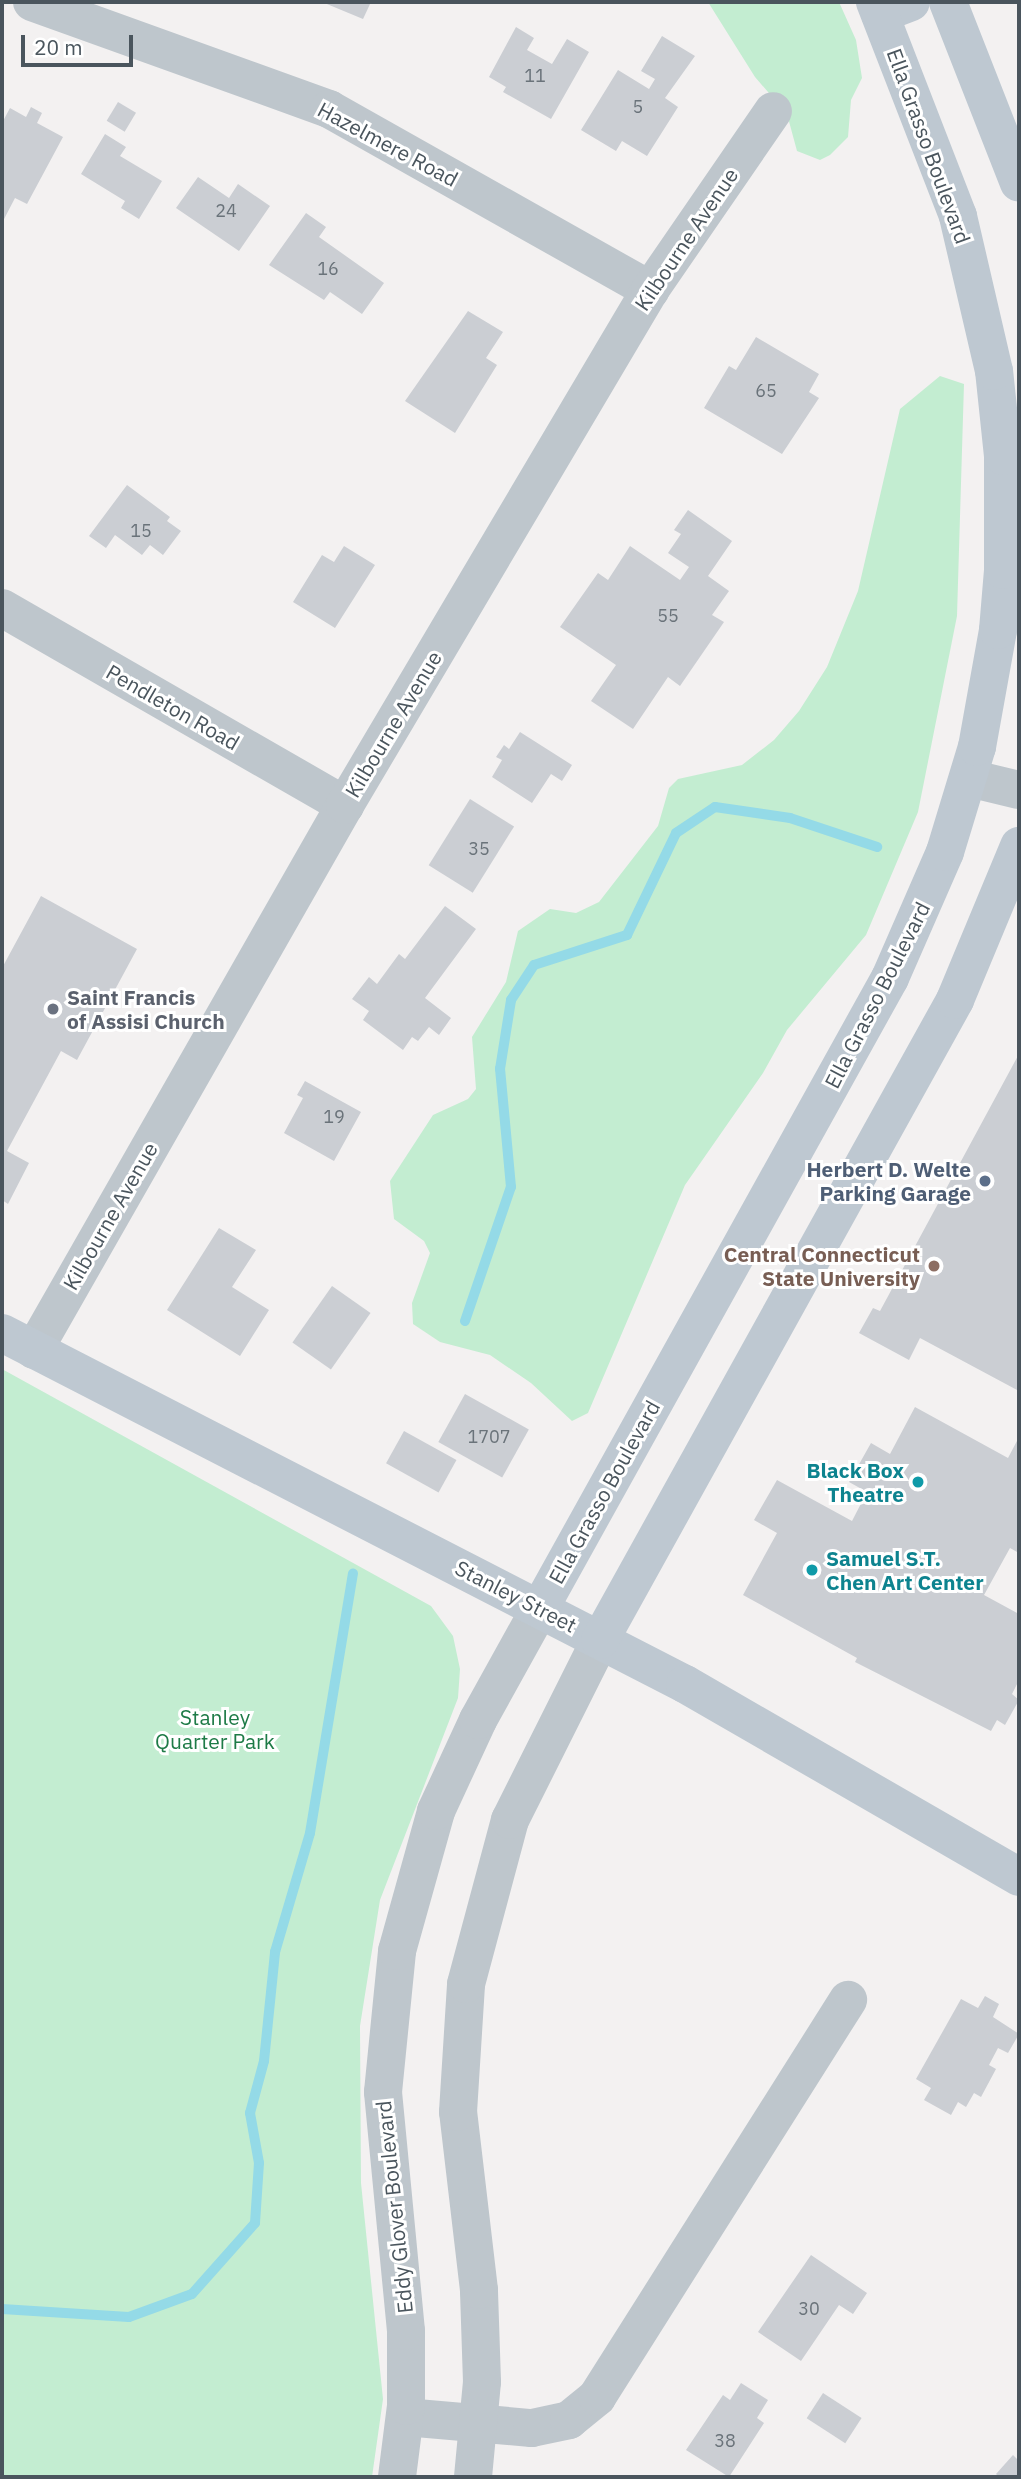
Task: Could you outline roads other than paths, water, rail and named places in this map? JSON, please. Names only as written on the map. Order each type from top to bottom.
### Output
[{"type":"main road","points":[[948,2],[1019,183]]},
{"type":"main road","name":"Ella Grasso Boulevard","points":[[540,1608],[890,978],[945,852],[969,778],[993,667],[1002,592],[1004,489],[996,391],[981,304],[958,216],[888,6]]},
{"type":"main road","points":[[600,1640],[955,1000],[1019,846]]},
{"type":"main road","name":"Stanley Street","points":[[18,1342],[600,1640],[765,1729],[1019,1877]]},
{"type":"street","name":"Hazelmere Road","points":[[32,2],[329,109],[650,290]]},
{"type":"street","name":"Kilbourne Avenue","points":[[18,1342],[345,804],[650,290],[773,111]]},
{"type":"street","name":"Pendleton Road","points":[[2,608],[345,804]]},
{"type":"street","points":[[969,778],[1019,790]]},
{"type":"street","name":"Eddy Glover Boulevard","points":[[397,2477],[405,2417],[405,2312],[387,2169],[383,2092],[397,1951],[436,1811],[473,1730],[540,1608]]},
{"type":"street","points":[[473,2477],[480,2423],[480,2301],[458,2112],[466,1984],[510,1820],[600,1640]]},
{"type":"street","points":[[405,2417],[532,2428],[569,2420],[597,2397],[848,2000]]},
{"type":"waterway","points":[[465,1321],[511,1187],[500,1069],[511,1000],[534,965],[627,935],[676,833],[715,807],[790,818],[877,847]]},
{"type":"waterway","points":[[2,2309],[129,2317],[192,2294],[255,2223],[259,2163],[250,2113],[264,2061],[275,1952],[310,1833],[353,1574]]},
{"type":"place","name":"Saint Francis of Assisi Church","points":[[53,1009]]},
{"type":"place","name":"Herbert D. Welte Parking Garage","points":[[985,1181]]},
{"type":"place","name":"Central Connecticut State University","points":[[934,1266]]},
{"type":"place","name":"Black Box Theatre","points":[[918,1482]]},
{"type":"place","name":"Samuel S.T. Chen Art Center","points":[[812,1570]]},
{"type":"park label","name":"Stanley Quarter Park","points":[[215,1729]]}]
